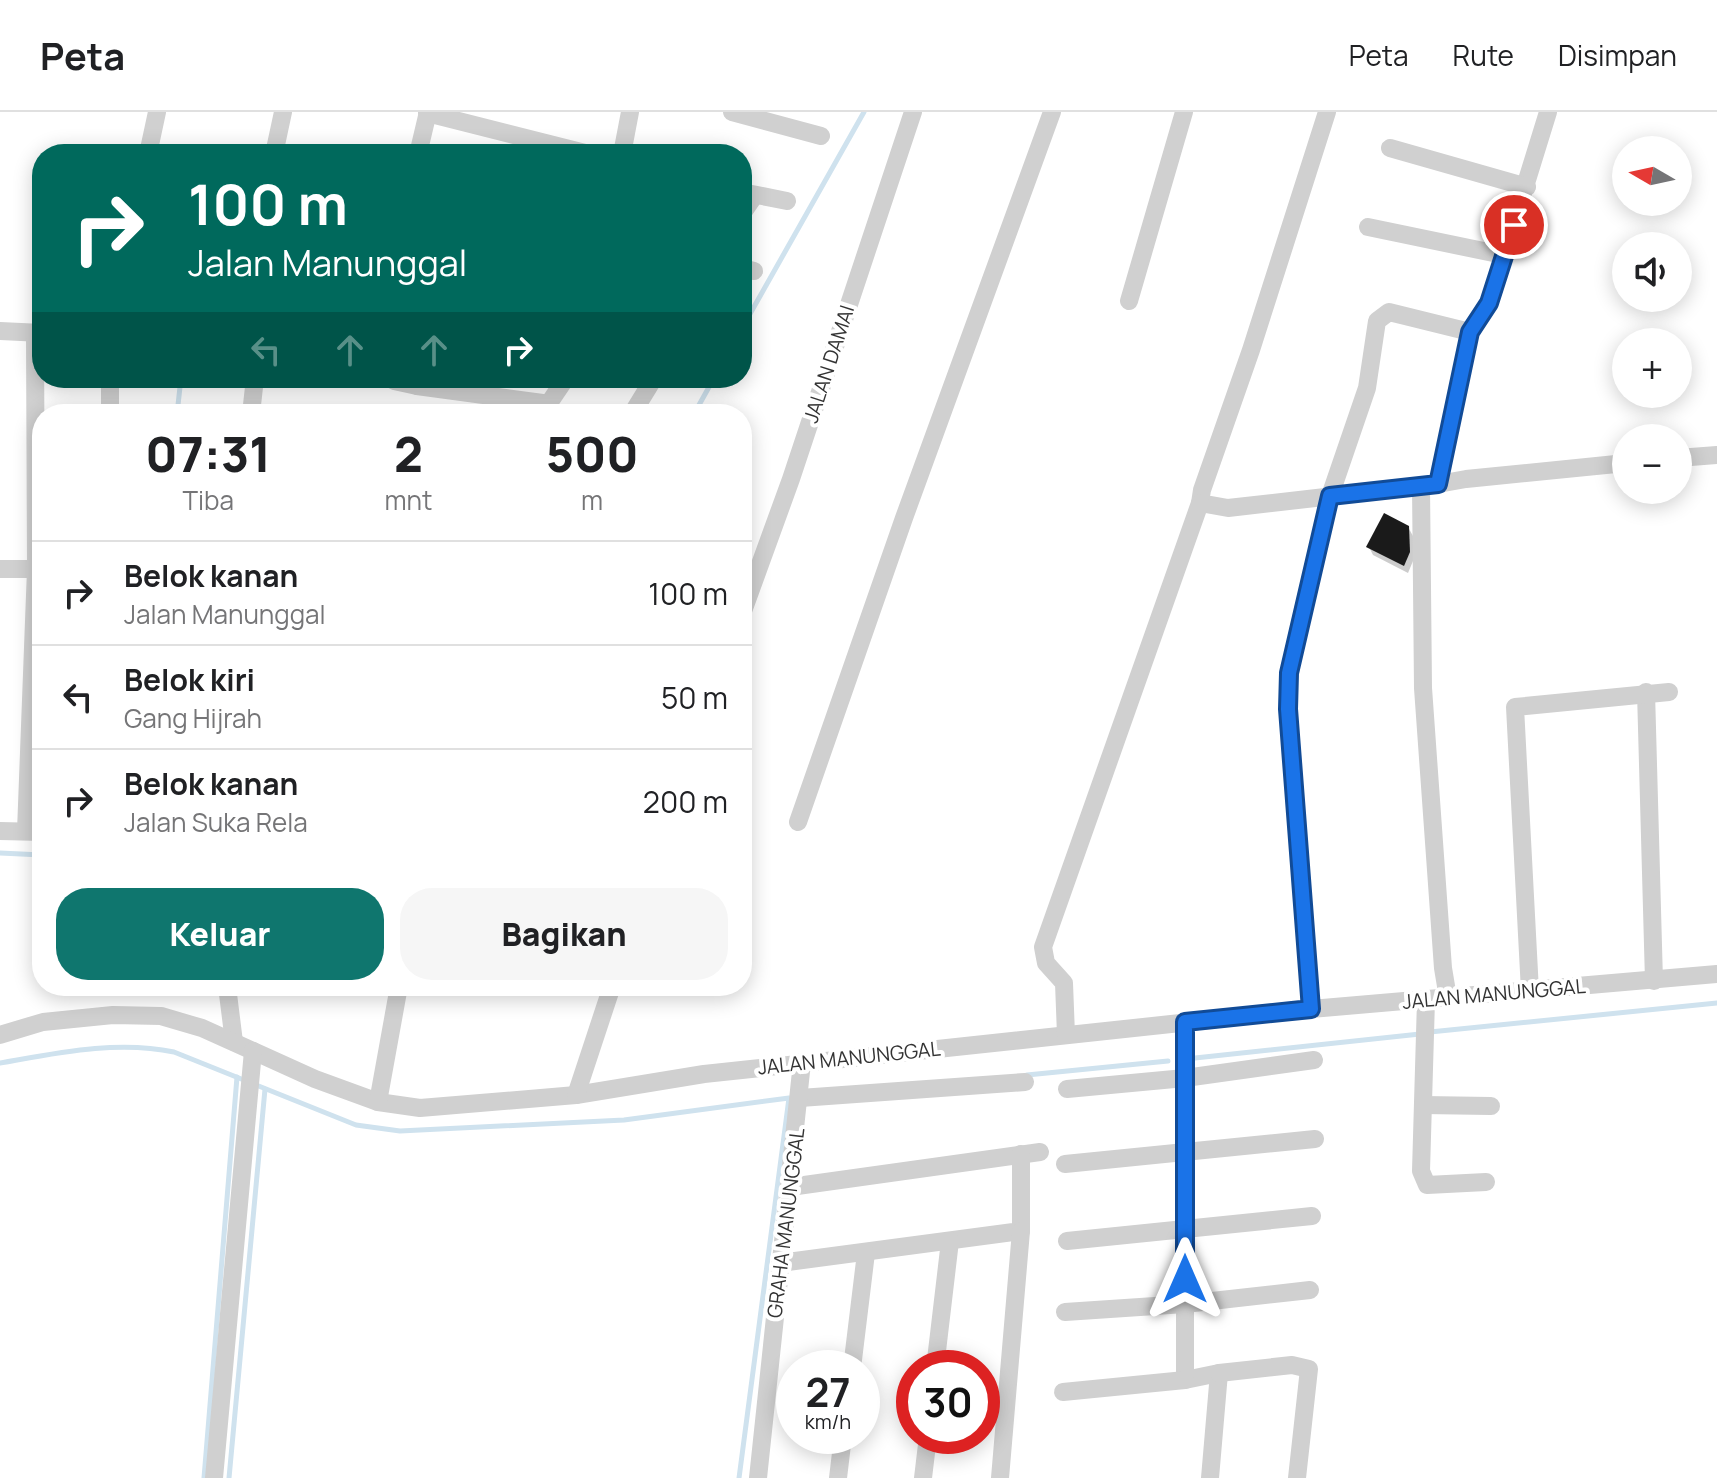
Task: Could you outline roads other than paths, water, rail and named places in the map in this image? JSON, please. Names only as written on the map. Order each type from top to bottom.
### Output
[{"type":"street","points":[[150,144],[157,112]]},
{"type":"street","points":[[276,144],[283,112]]},
{"type":"street","points":[[624,144],[630,112]]},
{"type":"street","points":[[732,112],[821,136]]},
{"type":"street","name":"JALAN DAMAI","points":[[752,586],[791,479],[913,112]]},
{"type":"street","points":[[798,822],[899,532],[1052,112]]},
{"type":"street","points":[[1129,301],[1184,112]]},
{"type":"street","points":[[1066,1035],[1064,983],[1046,963],[1043,947],[1200,503],[1327,112]]},
{"type":"street","points":[[1448,998],[1443,968],[1423,688],[1430,485],[1470,332],[1489,303],[1548,112]]},
{"type":"street","points":[[420,144],[428,113],[550,144]]},
{"type":"street","points":[[1390,148],[1527,187]]},
{"type":"street","points":[[752,195],[787,201]]},
{"type":"street","points":[[1368,227],[1503,255]]},
{"type":"street","points":[[1311,1009],[1288,709],[1289,673],[1330,496],[1367,388],[1377,321],[1389,312],[1470,332]]},
{"type":"street","points":[[0,331],[32,333]]},
{"type":"street","points":[[495,388],[534,404]]},
{"type":"street","points":[[1692,457],[1717,455]]},
{"type":"street","points":[[1200,503],[1228,508],[1612,464]]},
{"type":"street","points":[[0,569],[32,569]]},
{"type":"street","points":[[1646,692],[1654,981]]},
{"type":"street","points":[[1530,991],[1515,707],[1669,692]]},
{"type":"street","points":[[0,831],[32,831]]},
{"type":"street","name":"JALAN MANUNGGAL","points":[[0,1035],[43,1022],[113,1015],[161,1016],[202,1028],[253,1054],[378,1102],[432,1108],[576,1095],[704,1074],[1185,1022],[1717,974]]},
{"type":"street","points":[[228,996],[234,1042]]},
{"type":"street","points":[[378,1102],[397,996]]},
{"type":"street","points":[[576,1095],[609,996]]},
{"type":"street","points":[[1426,1000],[1421,1171],[1427,1185],[1486,1182]]},
{"type":"street","points":[[1185,1022],[1185,1380]]},
{"type":"street","points":[[214,1478],[253,1054]]},
{"type":"street","points":[[1067,1089],[1314,1060]]},
{"type":"street","name":"GRAHA MANUNGGAL","points":[[758,1478],[802,1065]]},
{"type":"street","points":[[800,1098],[1025,1082]]},
{"type":"street","points":[[1423,1105],[1491,1106]]},
{"type":"street","points":[[1065,1164],[1315,1139]]},
{"type":"street","points":[[790,1187],[1031,1153],[1021,1231],[1000,1478]]},
{"type":"street","points":[[1067,1241],[1312,1216]]},
{"type":"street","points":[[780,1263],[1021,1231]]},
{"type":"street","points":[[937,1350],[950,1241]]},
{"type":"street","points":[[854,1350],[866,1253]]},
{"type":"street","points":[[1065,1312],[1185,1304],[1310,1290]]},
{"type":"street","points":[[1063,1392],[1292,1365],[1309,1369],[1297,1478]]},
{"type":"street","points":[[1210,1478],[1219,1373]]},
{"type":"street","points":[[838,1478],[841,1454]]},
{"type":"street","points":[[923,1478],[926,1454]]},
{"type":"waterway","points":[[752,310],[864,112]]},
{"type":"waterway","points":[[178,404],[180,388]]},
{"type":"waterway","points":[[700,404],[708,388]]},
{"type":"waterway","points":[[0,853],[32,855]]},
{"type":"waterway","points":[[1430,1032],[1717,1003]]},
{"type":"waterway","points":[[1195,1058],[1420,1034]]},
{"type":"waterway","points":[[0,1063],[109,1048],[174,1052],[356,1125],[400,1131],[624,1120],[789,1098],[739,1478]]},
{"type":"waterway","points":[[1027,1075],[1168,1061]]},
{"type":"waterway","points":[[204,1478],[237,1077]]},
{"type":"waterway","points":[[229,1478],[265,1089]]}]
